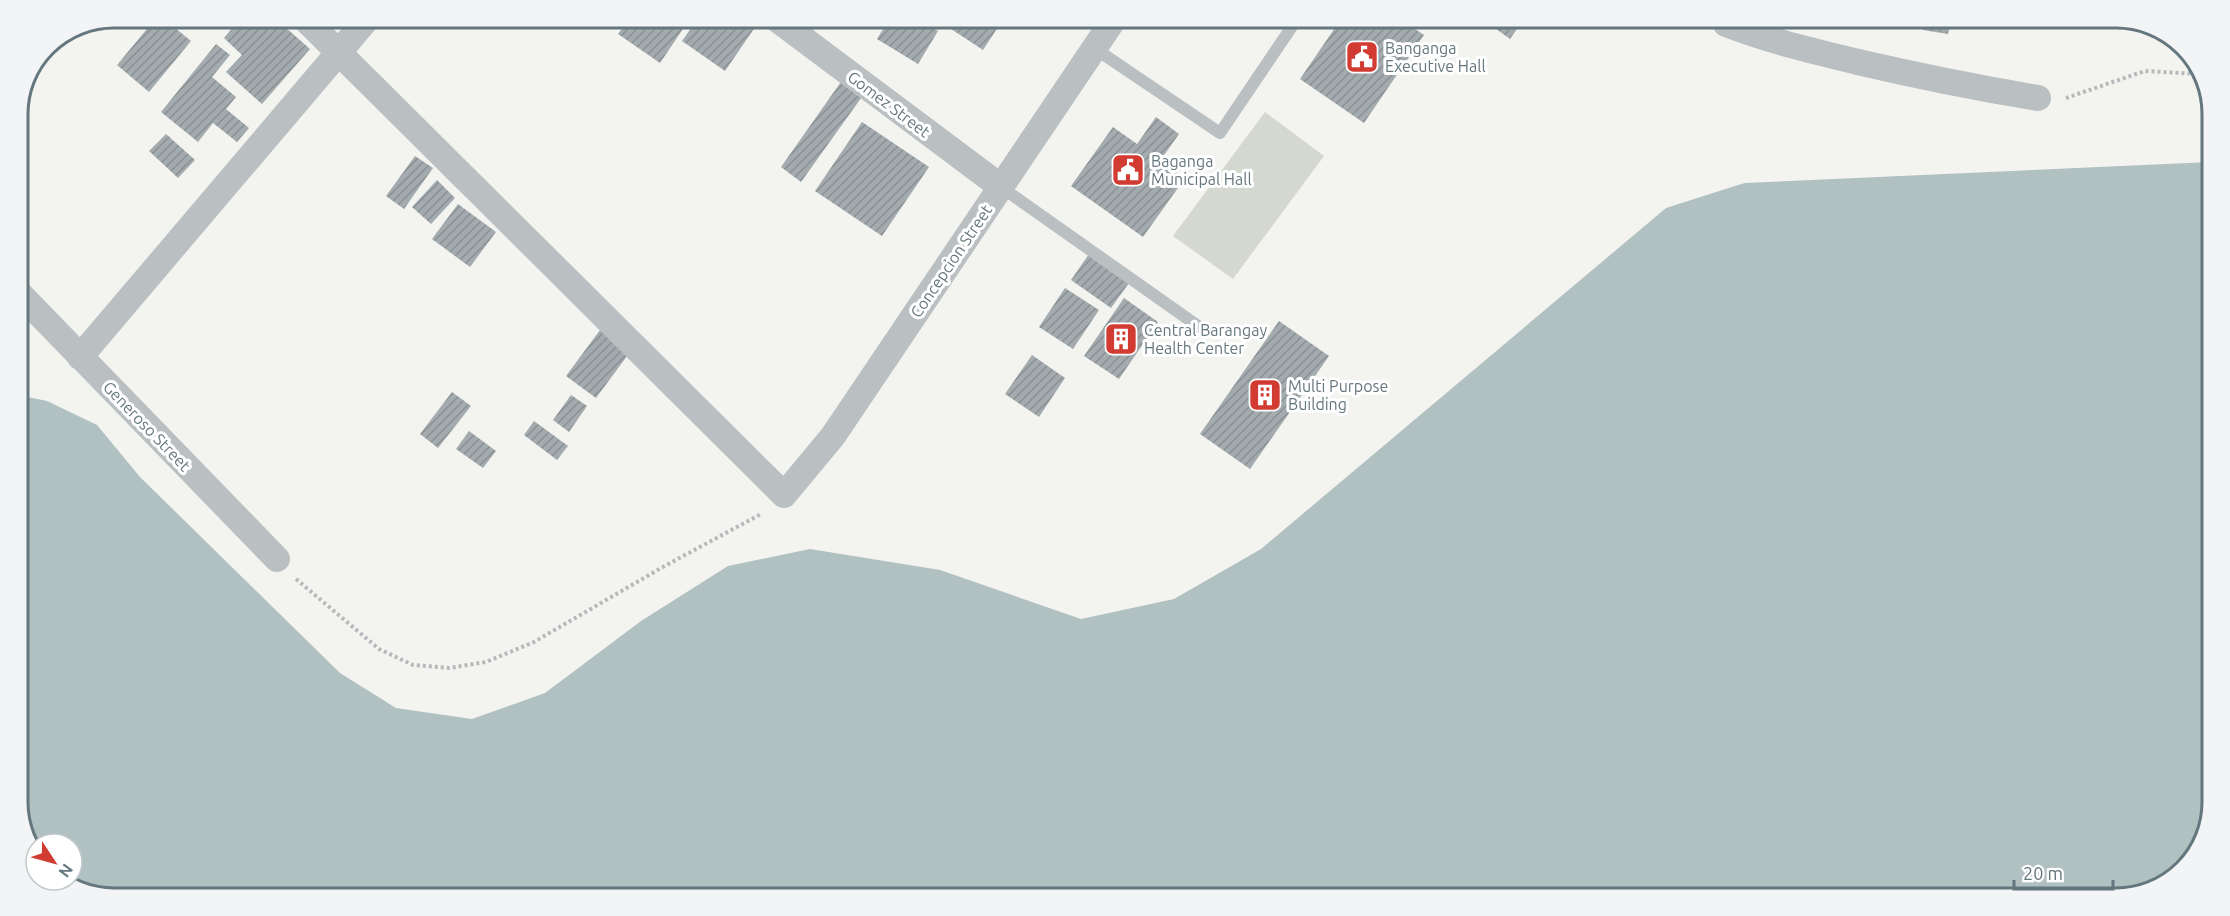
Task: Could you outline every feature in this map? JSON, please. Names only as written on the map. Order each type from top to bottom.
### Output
[{"type":"street","points":[[315,29],[784,495]]},
{"type":"street","points":[[80,357],[358,29]]},
{"type":"street","name":"Gomez Street","points":[[790,29],[1001,187]]},
{"type":"street","name":"Concepcion Street","points":[[784,495],[833,436],[1107,29]]},
{"type":"street","points":[[1739,29],[1768,40],[1954,84],[2038,98]]},
{"type":"street","name":"Generoso Street","points":[[29,304],[277,559]]},
{"type":"lane","points":[[1094,48],[1220,133],[1290,29]]},
{"type":"lane","points":[[1001,187],[1205,331]]},
{"type":"path","points":[[2038,98],[2060,99],[2080,95],[2145,71],[2191,74]]},
{"type":"path","points":[[277,559],[311,594],[379,649],[413,665],[449,668],[486,662],[534,642],[661,568],[756,517],[784,495]]},
{"type":"shaded area","points":[[1265,112],[1324,156],[1233,279],[1173,236]]},
{"type":"shaded area","points":[[2201,162],[2202,802],[2200,818],[2190,845],[2184,854],[2163,873],[2143,883],[2116,888],[114,888],[84,882],[84,832],[34,832],[29,807],[29,397],[47,401],[97,425],[140,477],[340,673],[396,708],[472,719],[545,693],[641,621],[728,566],[810,549],[940,570],[1081,619],[1174,599],[1261,549],[1666,208],[1745,183]]},
{"type":"building","points":[[147,29],[176,29],[191,41],[149,92],[117,65]]},
{"type":"building","points":[[232,29],[287,29],[310,49],[262,104],[226,72],[242,55],[224,38]]},
{"type":"building","points":[[622,29],[683,29],[660,63],[618,34]]},
{"type":"building","points":[[691,29],[754,29],[725,71],[682,41]]},
{"type":"building","points":[[883,29],[935,29],[938,31],[918,64],[877,39]]},
{"type":"building","points":[[951,29],[997,29],[983,50]]},
{"type":"building","name":"Banganga Executive Hall","points":[[1334,29],[1415,29],[1424,35],[1364,123],[1300,79]]},
{"type":"building","points":[[1496,29],[1517,29],[1510,39]]},
{"type":"building","points":[[1923,29],[1949,29],[1948,34]]},
{"type":"building","points":[[216,44],[230,55],[212,77],[236,97],[226,109],[249,128],[237,142],[213,123],[198,142],[161,112]]},
{"type":"building","points":[[843,79],[864,94],[801,182],[781,167]]},
{"type":"building","name":"Baganga Municipal Hall","points":[[1156,117],[1179,134],[1160,161],[1185,178],[1143,237],[1071,186],[1113,127],[1137,144]]},
{"type":"building","points":[[862,122],[929,167],[882,236],[815,191]]},
{"type":"building","points":[[166,134],[195,160],[178,178],[149,151]]},
{"type":"building","points":[[415,156],[433,168],[404,209],[386,196]]},
{"type":"building","points":[[437,180],[455,198],[431,224],[412,207]]},
{"type":"building","points":[[458,204],[496,232],[470,267],[432,239]]},
{"type":"building","points":[[1089,254],[1129,283],[1111,308],[1071,280]]},
{"type":"building","points":[[1065,288],[1099,310],[1073,349],[1039,327]]},
{"type":"building","name":"Central Barangay Health Center","points":[[1124,298],[1158,322],[1119,379],[1084,356]]},
{"type":"building","name":"Multi Purpose Building","points":[[1279,321],[1329,356],[1250,469],[1200,434]]},
{"type":"building","points":[[603,326],[633,348],[596,398],[566,376]]},
{"type":"building","points":[[1032,355],[1065,378],[1039,417],[1005,394]]},
{"type":"building","points":[[452,392],[471,406],[438,448],[420,434]]},
{"type":"building","points":[[571,395],[587,406],[569,432],[553,420]]},
{"type":"building","points":[[534,421],[568,446],[557,460],[524,435]]},
{"type":"building","points":[[469,431],[496,451],[483,468],[456,449]]},
{"type":"place","name":"Banganga Executive Hall","points":[[1362,57]]},
{"type":"place","name":"Baganga Municipal Hall","points":[[1128,170]]},
{"type":"place","name":"Central Barangay Health Center","points":[[1121,339]]},
{"type":"place","name":"Multi Purpose Building","points":[[1265,395]]}]
